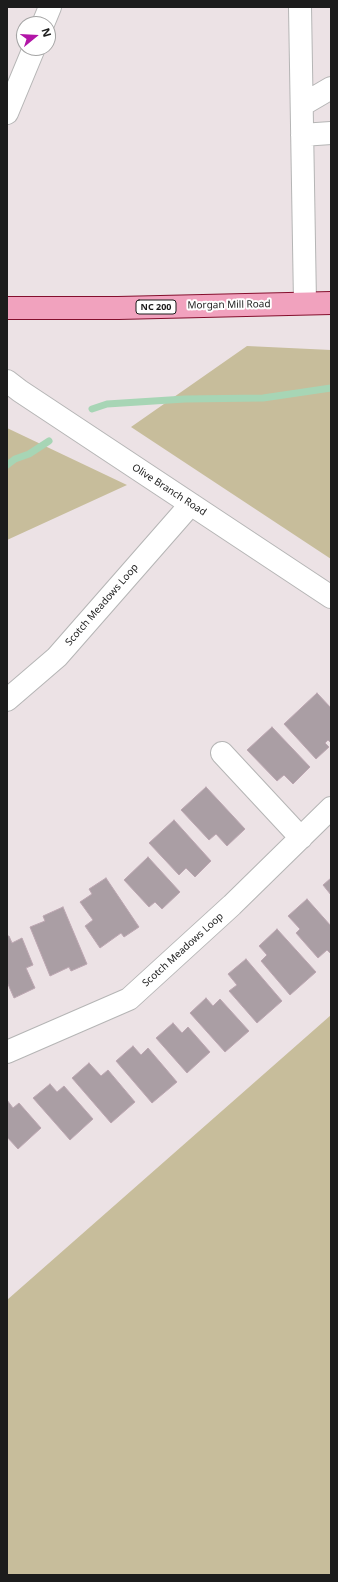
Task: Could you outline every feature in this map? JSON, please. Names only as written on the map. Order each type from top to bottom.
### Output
[{"type":"main road","name":"Morgan Mill Road","points":[[7,308],[118,308],[331,303]]},
{"type":"street","points":[[300,7],[305,303]]},
{"type":"street","points":[[7,113],[31,56]]},
{"type":"street","points":[[302,105],[331,88]]},
{"type":"street","points":[[302,135],[331,133]]},
{"type":"street","name":"Olive Branch Road","points":[[7,381],[331,597]]},
{"type":"street","name":"Scotch Meadows Loop","points":[[7,700],[57,657],[191,504]]},
{"type":"street","points":[[222,753],[301,838]]},
{"type":"street","name":"Scotch Meadows Loop","points":[[7,1052],[129,999],[232,905],[331,808]]},
{"type":"shaded area","points":[[247,346],[331,350],[331,559],[131,427]]},
{"type":"shaded area","points":[[7,428],[127,485],[7,540]]},
{"type":"shaded area","points":[[331,1015],[331,1575],[7,1575],[7,1300]]},
{"type":"building","points":[[317,693],[331,708],[331,743],[328,740],[325,743],[329,747],[316,759],[284,724]]},
{"type":"building","points":[[272,727],[310,767],[293,784],[284,775],[277,781],[247,750]]},
{"type":"building","points":[[206,787],[245,829],[227,846],[216,834],[209,840],[181,810]]},
{"type":"building","points":[[174,820],[211,861],[195,877],[186,868],[179,875],[149,843]]},
{"type":"building","points":[[148,857],[180,892],[162,909],[155,902],[149,907],[124,880]]},
{"type":"building","points":[[106,878],[139,927],[124,937],[121,933],[100,948],[85,926],[93,920],[80,902],[92,894],[89,889]]},
{"type":"building","points":[[331,878],[331,895],[323,885]]},
{"type":"building","points":[[307,899],[331,926],[331,954],[327,950],[318,958],[296,933],[300,929],[288,916]]},
{"type":"building","points":[[63,907],[87,964],[71,971],[69,967],[50,976],[30,927],[45,921],[43,916]]},
{"type":"building","points":[[277,929],[316,972],[290,995],[261,961],[267,955],[259,946]]},
{"type":"building","points":[[7,936],[9,936],[12,943],[22,938],[33,965],[26,968],[35,988],[14,998],[7,982]]},
{"type":"building","points":[[246,959],[282,1001],[257,1023],[229,991],[237,985],[228,974]]},
{"type":"building","points":[[206,998],[213,1006],[220,999],[249,1031],[225,1052],[190,1013]]},
{"type":"building","points":[[173,1023],[182,1033],[188,1027],[210,1052],[187,1073],[156,1038]]},
{"type":"building","points":[[133,1046],[141,1055],[148,1048],[177,1082],[152,1103],[116,1061]]},
{"type":"building","points":[[89,1063],[101,1076],[108,1070],[135,1102],[111,1123],[72,1078]]},
{"type":"building","points":[[50,1084],[57,1092],[64,1086],[93,1119],[70,1140],[33,1098]]},
{"type":"building","points":[[7,1100],[13,1108],[19,1103],[41,1128],[18,1149],[7,1137]]},
{"type":"waterway","points":[[92,409],[107,404],[185,399],[263,398],[331,388]]},
{"type":"waterway","points":[[7,465],[15,459],[29,454],[49,441]]}]
